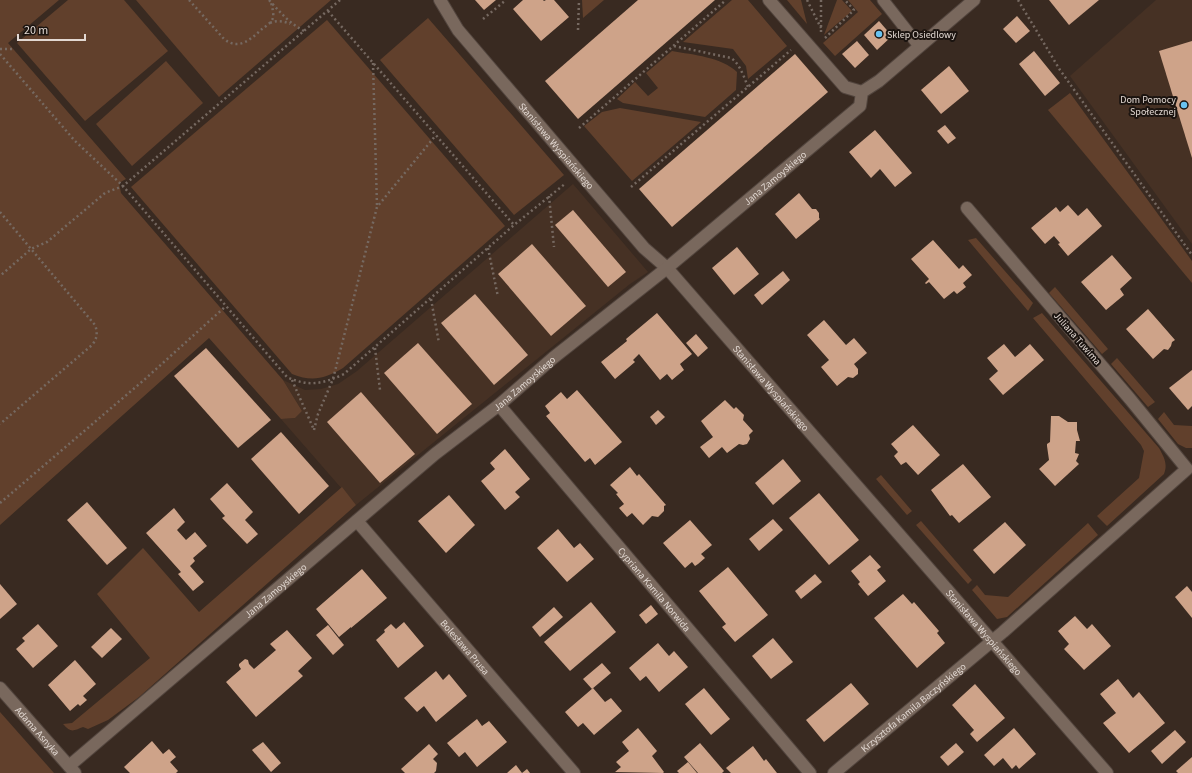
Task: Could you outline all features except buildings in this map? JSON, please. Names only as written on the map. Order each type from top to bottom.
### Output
[{"type":"street","name":"Stanisława Wyspiańskiego","points":[[440,0],[458,30],[644,248],[667,268],[1107,773]]},
{"type":"street","points":[[769,0],[846,87],[862,92],[879,81],[974,0]]},
{"type":"street","name":"Jana Zamoyskiego","points":[[72,769],[435,454],[499,405],[553,358],[667,268],[860,106],[862,92]]},
{"type":"street","name":"Juliana Tuwima","points":[[967,208],[1190,467],[992,640]]},
{"type":"street","name":"Cypriana Kamila Norwida","points":[[499,405],[810,773]]},
{"type":"street","name":"Bolesława Prusa","points":[[357,521],[574,773]]},
{"type":"street","name":"Krzysztofa Kamila Baczyńskiego","points":[[834,773],[992,640]]},
{"type":"street","name":"Adama Asnyka","points":[[0,688],[72,769]]},
{"type":"lane","points":[[883,0],[919,46]]},
{"type":"path","points":[[189,0],[224,40],[231,43],[240,44],[247,42],[274,21],[282,21],[304,31]]},
{"type":"path","points":[[0,276],[32,250],[47,242],[105,193],[123,186],[340,0]]},
{"type":"path","points":[[483,19],[506,0]]},
{"type":"path","points":[[578,30],[579,0]]},
{"type":"path","points":[[579,128],[726,0]]},
{"type":"path","points":[[807,0],[821,29]]},
{"type":"path","points":[[821,0],[821,36]]},
{"type":"path","points":[[820,43],[854,10],[845,0]]},
{"type":"path","points":[[1018,0],[1060,70],[1192,255]]},
{"type":"path","points":[[270,1],[273,18],[270,23]]},
{"type":"path","points":[[270,1],[282,16],[294,26]]},
{"type":"path","points":[[328,11],[514,225]]},
{"type":"path","points":[[674,46],[731,58],[740,69],[748,87]]},
{"type":"path","points":[[631,188],[794,47]]},
{"type":"path","points":[[0,49],[14,50]]},
{"type":"path","points":[[0,54],[75,141],[123,186],[287,377],[297,382],[310,384],[324,383],[344,374],[488,247],[566,182]]},
{"type":"path","points":[[292,380],[314,430],[318,414],[333,380],[377,207],[373,63]]},
{"type":"path","points":[[377,207],[436,135]]},
{"type":"path","points":[[550,196],[554,247]]},
{"type":"path","points":[[0,212],[95,326],[97,333],[92,345],[0,424]]},
{"type":"path","points":[[488,247],[498,297]]},
{"type":"path","points":[[431,298],[439,343]]},
{"type":"path","points":[[0,503],[150,374],[226,306]]},
{"type":"path","points":[[375,347],[380,390]]},
{"type":"shaded area","points":[[0,0],[59,0],[8,43],[126,179],[119,183],[121,193],[283,380],[302,411],[295,418],[281,419],[209,338],[0,525]]},
{"type":"shaded area","points":[[68,0],[124,0],[168,51],[85,121],[17,43]]},
{"type":"shaded area","points":[[136,0],[331,0],[219,97]]},
{"type":"shaded area","points":[[582,0],[604,0],[583,18]]},
{"type":"shaded area","points":[[732,0],[748,0],[787,46],[748,79],[746,66],[733,49],[683,42]]},
{"type":"shaded area","points":[[787,0],[801,0],[807,24]]},
{"type":"shaded area","points":[[837,0],[842,0],[852,11],[824,35]]},
{"type":"shaded area","points":[[848,0],[870,0],[882,14],[835,56],[823,43],[858,12]]},
{"type":"shaded area","points":[[1156,0],[1192,0],[1192,244],[1070,76]]},
{"type":"shaded area","points":[[428,18],[564,175],[514,215],[380,60]]},
{"type":"shaded area","points":[[327,20],[505,226],[343,368],[330,375],[312,379],[292,374],[131,187]]},
{"type":"shaded area","points":[[672,51],[707,57],[731,67],[737,72],[736,90],[705,117],[623,103],[617,99],[635,82],[648,96],[658,88],[646,73]]},
{"type":"shaded area","points":[[166,61],[203,103],[132,166],[96,124]]},
{"type":"shaded area","points":[[1070,93],[1192,261],[1192,283],[1048,110]]},
{"type":"shaded area","points":[[620,108],[701,122],[632,181],[584,126],[602,112]]},
{"type":"shaded area","points":[[573,184],[648,272],[630,284],[356,505],[281,419],[295,418],[302,411],[283,380],[305,390],[321,389],[338,384],[357,371]]},
{"type":"shaded area","points":[[976,238],[1033,303],[1028,311],[968,240]]},
{"type":"shaded area","points":[[1055,287],[1108,349],[1102,354],[1049,293]]},
{"type":"shaded area","points":[[1042,313],[1159,448],[1165,461],[1166,467],[1164,474],[1107,526],[1097,516],[1139,478],[1144,451],[1141,445],[1033,318]]},
{"type":"shaded area","points":[[1117,358],[1155,402],[1148,407],[1111,364]]},
{"type":"shaded area","points":[[1164,412],[1174,425],[1192,426],[1192,448],[1186,448],[1178,444],[1158,419]]},
{"type":"shaded area","points":[[881,475],[912,511],[907,515],[876,479]]},
{"type":"shaded area","points":[[342,487],[356,505],[139,697],[108,720],[88,729],[83,727],[70,730],[63,724],[72,723],[150,658],[97,594],[143,548],[199,612]]},
{"type":"shaded area","points":[[921,521],[972,580],[968,584],[916,525]]},
{"type":"shaded area","points":[[1088,523],[1098,535],[1007,617],[997,619],[972,590],[977,585],[985,595],[1008,597]]},
{"type":"shaded area","points":[[0,712],[54,773],[0,773]]},
{"type":"place","name":"Sklep Osiedlowy","points":[[879,34]]},
{"type":"place","name":"Dom Pomocy Społecznej","points":[[1184,105]]}]
